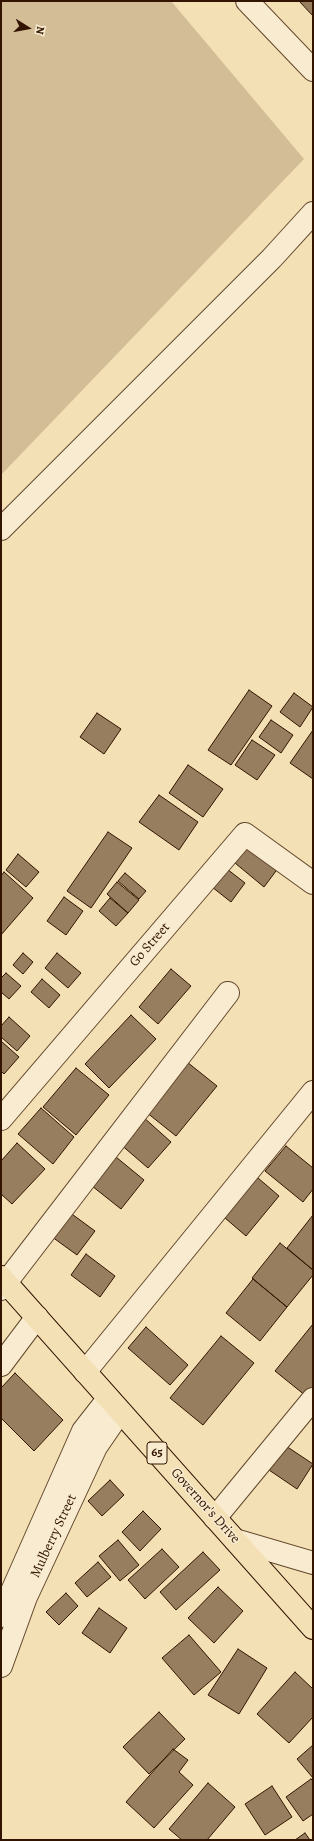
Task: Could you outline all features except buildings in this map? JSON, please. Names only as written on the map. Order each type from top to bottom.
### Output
[{"type":"highway","name":"Governor's Drive","points":[[3,1283],[37,1317],[313,1628]]},
{"type":"street","points":[[248,1],[313,70]]},
{"type":"street","points":[[1,529],[266,263],[313,213]]},
{"type":"street","name":"Go Street","points":[[1,1119],[245,834],[313,883]]},
{"type":"street","points":[[3,1283],[228,993]]},
{"type":"street","points":[[85,1372],[313,1092]]},
{"type":"street","points":[[1,1365],[37,1317]]},
{"type":"street","points":[[215,1518],[313,1399]]},
{"type":"street","name":"Mulberry Street","points":[[1,1616],[82,1431],[114,1405]]},
{"type":"street","name":"Mulberry Street","points":[[1,1666],[26,1597],[114,1405]]},
{"type":"street","points":[[235,1540],[313,1563]]},
{"type":"shaded area","points":[[1,1],[171,1],[304,159],[1,475]]}]
